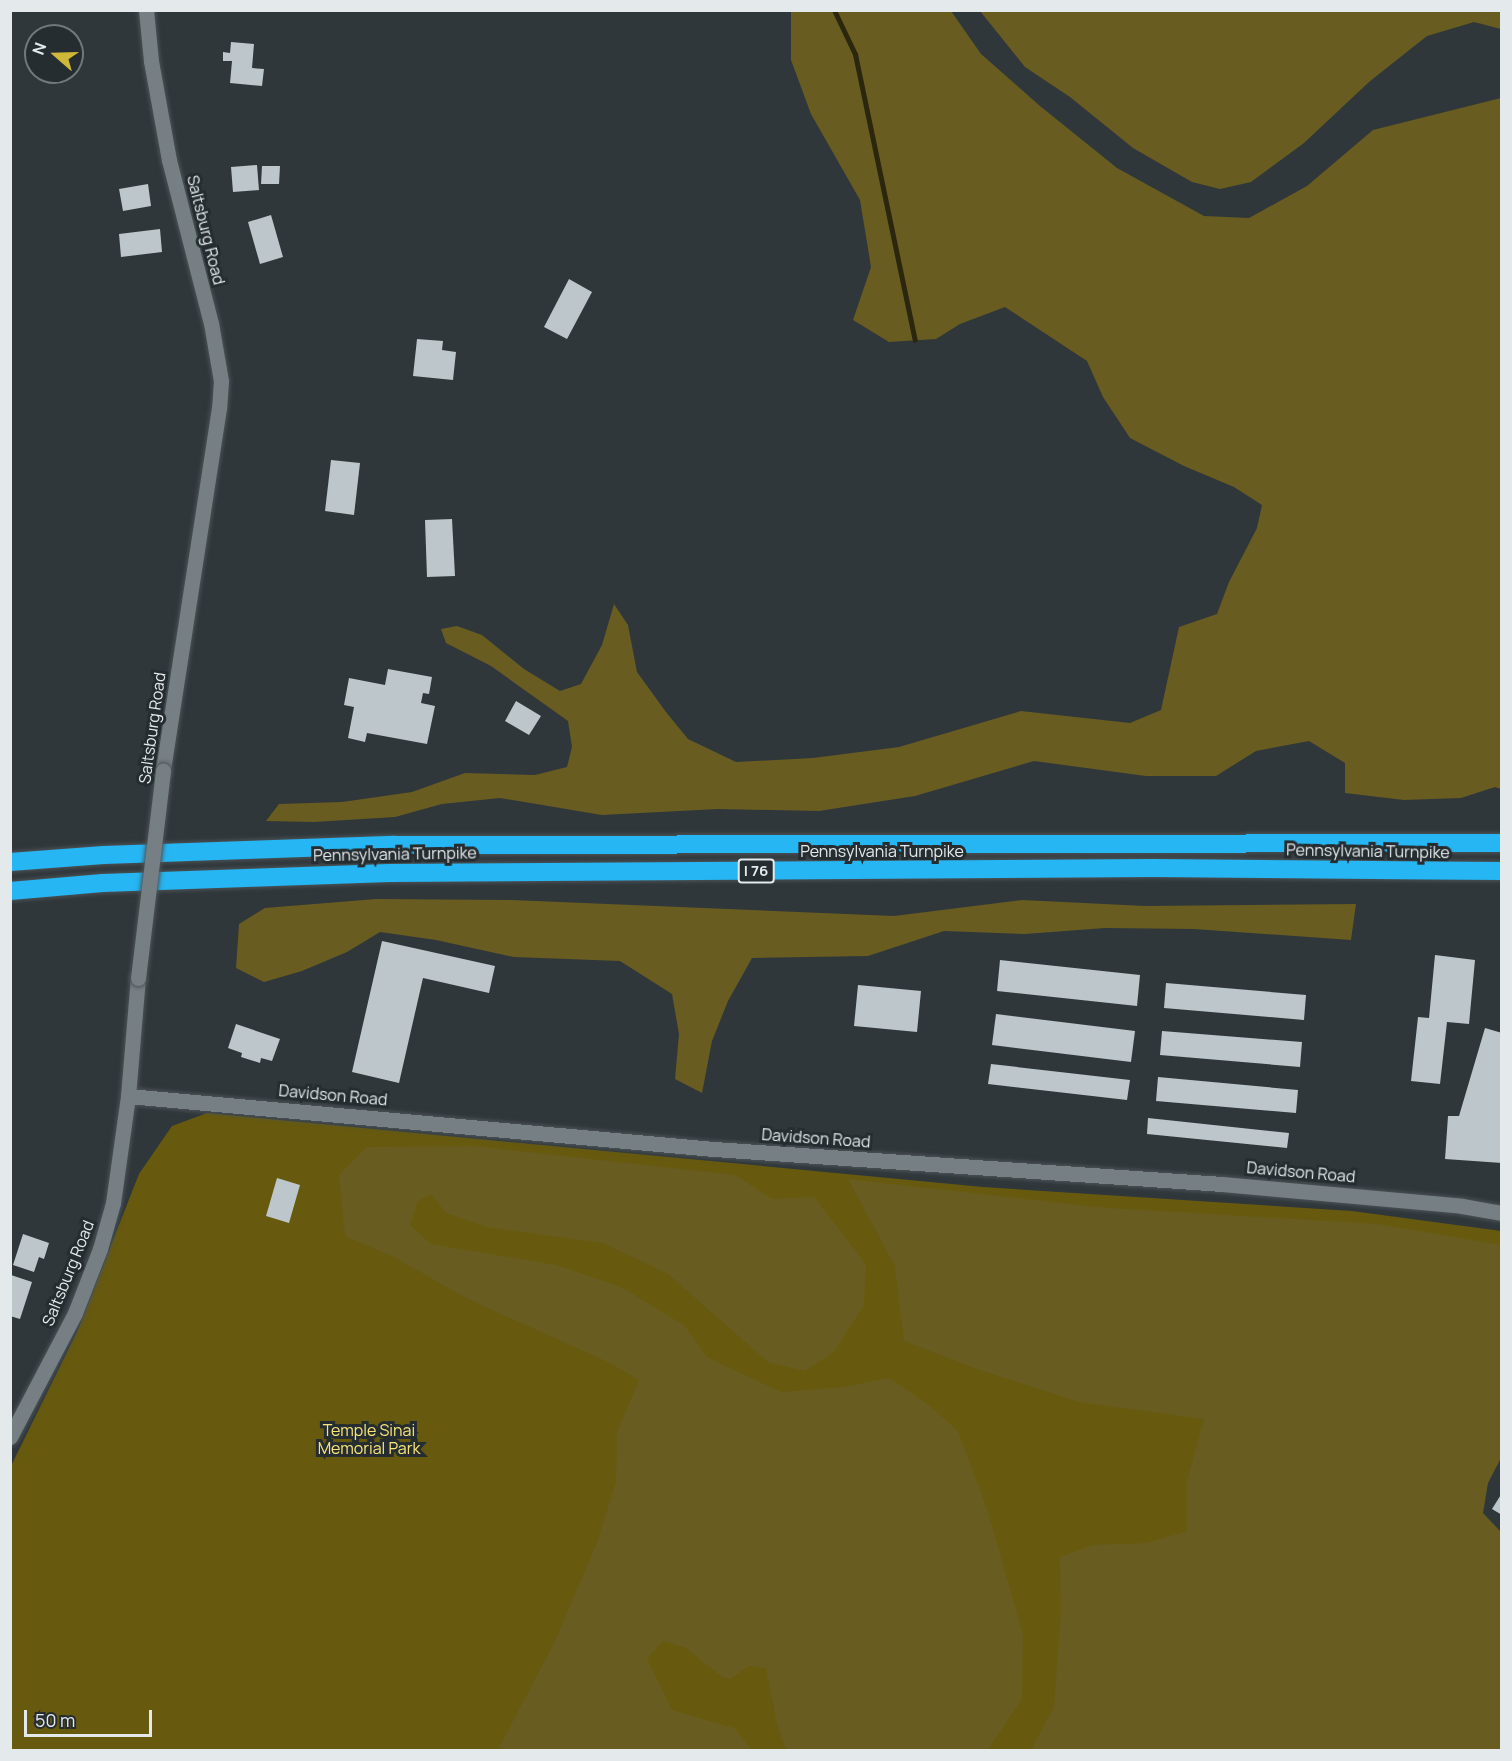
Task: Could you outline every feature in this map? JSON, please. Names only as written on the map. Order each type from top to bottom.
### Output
[{"type":"highway","name":"Pennsylvania Turnpike","points":[[10,862],[126,854],[394,845],[1502,843]]},
{"type":"highway","name":"Pennsylvania Turnpike","points":[[10,891],[103,883],[389,873],[1153,868],[1502,871]]},
{"type":"main road","name":"Saltsburg Road","points":[[10,1437],[75,1314],[100,1249],[113,1203],[128,1096],[138,978],[163,771],[219,408],[221,381],[211,323],[169,160],[151,61],[146,10]]},
{"type":"main road","name":"Davidson Road","points":[[128,1096],[714,1149],[1068,1171],[1258,1187],[1440,1203],[1502,1213]]},
{"type":"green space","name":"Temple Sinai Memorial Park","points":[[207,1113],[983,1187],[1352,1211],[1501,1231],[1501,1351],[1147,1750],[11,1750],[10,1468],[77,1332],[139,1174],[172,1126]]},
{"type":"shaded area","points":[[1501,10],[1501,29],[1474,22],[1427,36],[1369,82],[1304,143],[1251,182],[1220,189],[1192,182],[1133,148],[1070,97],[1025,67],[980,11]]},
{"type":"shaded area","points":[[791,11],[951,11],[981,54],[1040,106],[1117,168],[1204,216],[1249,218],[1307,186],[1373,130],[1501,98],[1501,789],[1495,787],[1461,798],[1404,800],[1345,793],[1345,763],[1309,741],[1256,751],[1216,776],[1146,776],[1034,761],[915,796],[819,811],[718,809],[602,815],[500,798],[442,804],[395,817],[314,822],[266,821],[279,804],[342,802],[412,792],[465,773],[535,775],[567,767],[572,747],[568,721],[491,666],[446,643],[441,629],[457,626],[482,635],[524,669],[560,691],[581,684],[602,645],[614,604],[628,625],[637,672],[666,712],[688,739],[736,762],[813,758],[899,747],[1021,711],[1130,723],[1161,710],[1179,627],[1217,614],[1229,582],[1257,528],[1262,505],[1234,487],[1184,466],[1130,438],[1103,397],[1087,361],[1005,307],[960,324],[936,339],[889,342],[853,320],[871,267],[860,200],[811,114],[791,60]]},
{"type":"shaded area","points":[[376,899],[512,900],[894,916],[1022,900],[1145,906],[1356,904],[1351,940],[1194,929],[1105,928],[1025,934],[944,931],[868,956],[752,958],[728,1001],[712,1041],[702,1093],[675,1079],[679,1034],[672,994],[620,961],[514,957],[436,940],[380,932],[347,952],[302,971],[264,982],[236,968],[239,924],[265,908]]},
{"type":"shaded area","points":[[474,1146],[735,1175],[772,1199],[814,1197],[866,1264],[864,1305],[834,1352],[805,1371],[768,1362],[668,1274],[603,1243],[486,1227],[446,1213],[431,1194],[418,1201],[410,1225],[431,1244],[557,1265],[621,1287],[684,1325],[707,1357],[781,1392],[844,1387],[889,1378],[929,1405],[958,1431],[987,1509],[1023,1635],[1022,1699],[988,1750],[786,1750],[777,1724],[766,1668],[749,1666],[730,1679],[721,1676],[686,1648],[663,1641],[647,1659],[672,1710],[734,1728],[752,1750],[498,1750],[556,1639],[598,1540],[616,1482],[617,1432],[639,1380],[610,1363],[468,1299],[394,1257],[345,1236],[339,1175],[367,1147]]},
{"type":"shaded area","points":[[848,1179],[1095,1207],[1378,1224],[1501,1245],[1501,1458],[1488,1483],[1483,1513],[1501,1532],[1501,1750],[1031,1750],[1054,1707],[1061,1612],[1060,1557],[1093,1545],[1147,1543],[1187,1531],[1187,1481],[1204,1419],[1079,1402],[974,1368],[904,1341],[895,1266]]},
{"type":"building","points":[[231,42],[254,44],[252,68],[264,69],[262,86],[230,83],[232,61],[223,61],[223,52],[230,53]]},
{"type":"building","points":[[257,165],[259,190],[233,192],[231,167]]},
{"type":"building","points":[[262,166],[280,166],[279,184],[261,184]]},
{"type":"building","points":[[148,184],[151,206],[123,211],[119,189]]},
{"type":"building","points":[[271,215],[283,257],[260,264],[248,222]]},
{"type":"building","points":[[160,229],[162,252],[121,257],[119,234]]},
{"type":"building","points":[[569,279],[592,292],[567,339],[544,327]]},
{"type":"building","points":[[417,339],[443,341],[442,350],[456,352],[453,380],[413,376]]},
{"type":"building","points":[[331,460],[360,463],[354,515],[325,511]]},
{"type":"building","points":[[452,519],[455,576],[427,577],[425,520]]},
{"type":"building","points":[[388,669],[432,677],[429,694],[423,693],[421,703],[435,706],[427,744],[367,733],[365,742],[348,738],[354,707],[344,705],[349,678],[385,685]]},
{"type":"building","points":[[516,701],[541,716],[529,735],[505,721]]},
{"type":"building","points":[[382,941],[495,966],[489,993],[423,978],[399,1083],[352,1072]]},
{"type":"building","points":[[1435,955],[1475,960],[1469,1024],[1447,1022],[1440,1084],[1411,1081],[1418,1017],[1429,1018]]},
{"type":"building","points":[[1000,960],[1140,975],[1137,1006],[997,991]]},
{"type":"building","points":[[1166,983],[1306,995],[1304,1020],[1164,1008]]},
{"type":"building","points":[[858,985],[921,991],[917,1032],[854,1026]]},
{"type":"building","points":[[996,1014],[1135,1031],[1131,1062],[992,1045]]},
{"type":"building","points":[[236,1024],[280,1039],[272,1061],[261,1058],[260,1063],[241,1057],[242,1053],[228,1048]]},
{"type":"building","points":[[1485,1028],[1502,1033],[1502,1163],[1445,1159],[1448,1116],[1459,1116]]},
{"type":"building","points":[[1162,1031],[1302,1042],[1300,1067],[1160,1055]]},
{"type":"building","points":[[991,1064],[1130,1080],[1127,1100],[988,1084]]},
{"type":"building","points":[[1158,1077],[1298,1090],[1296,1113],[1156,1101]]},
{"type":"building","points":[[1148,1118],[1289,1133],[1287,1148],[1147,1134]]},
{"type":"building","points":[[277,1178],[300,1185],[289,1223],[266,1216]]},
{"type":"building","points":[[23,1234],[49,1243],[44,1259],[39,1257],[34,1272],[13,1265]]},
{"type":"building","points":[[11,1275],[32,1282],[20,1319],[10,1316]]},
{"type":"building","points":[[1502,1493],[1502,1515],[1492,1509]]},
{"type":"waterway","points":[[834,10],[855,54],[915,340]]}]
